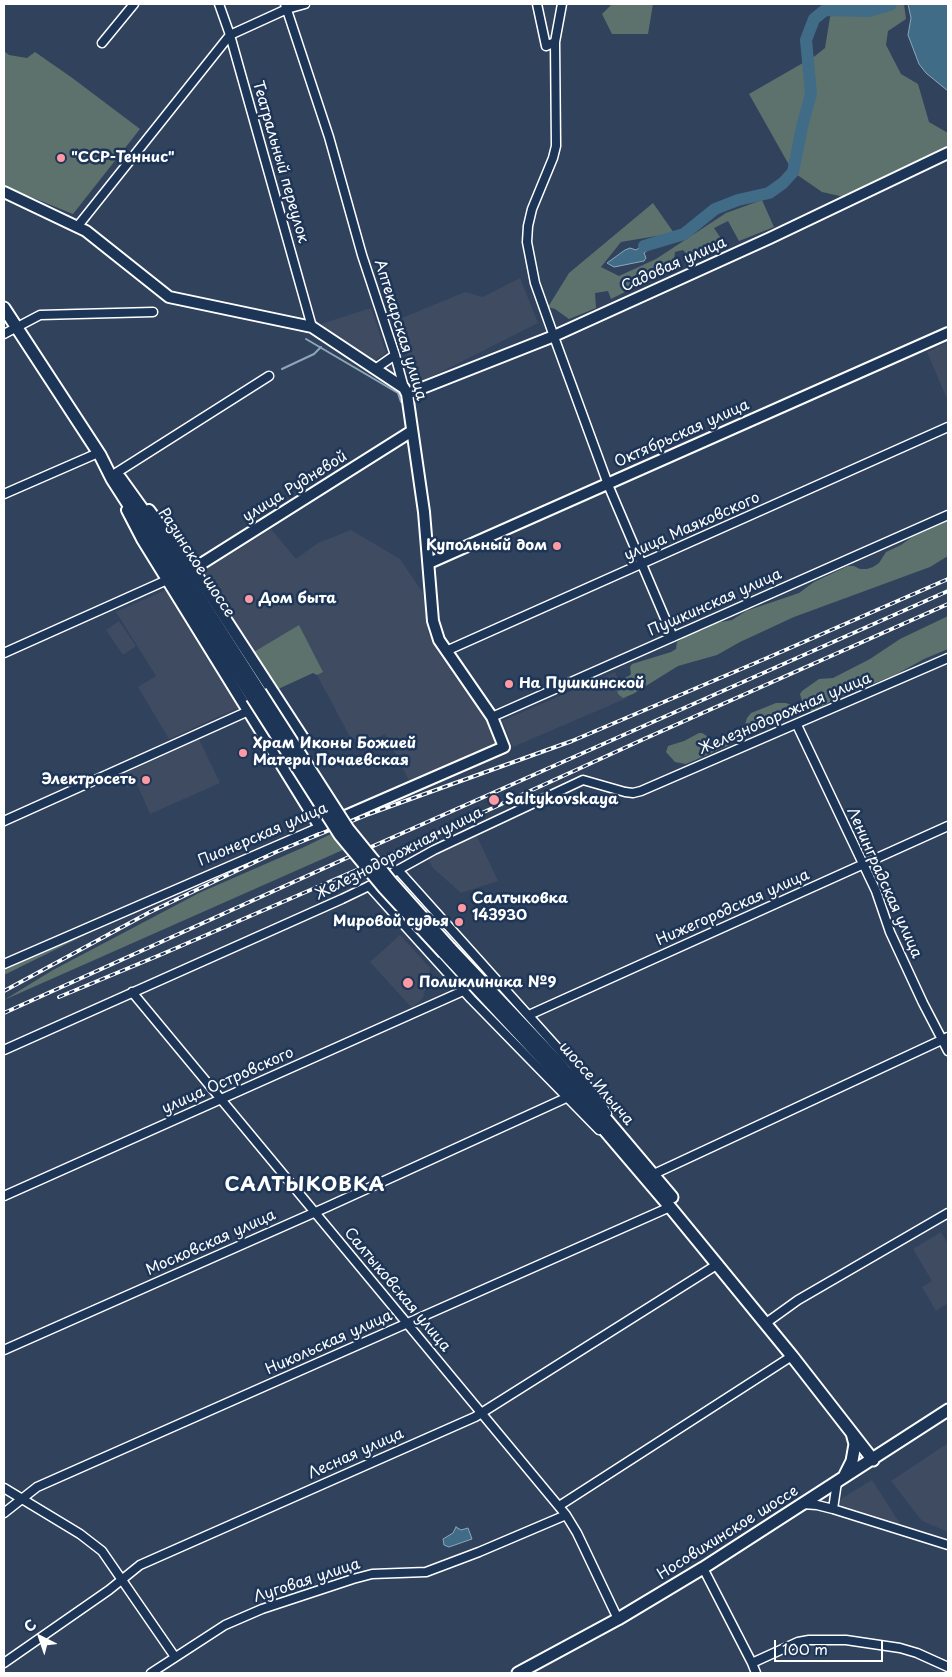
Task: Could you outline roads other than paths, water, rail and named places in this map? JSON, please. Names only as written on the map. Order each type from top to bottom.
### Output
[{"type":"main road","name":"Разинское шоссе","points":[[4,308],[99,454],[197,591],[256,694],[348,829],[447,950]]},
{"type":"main road","name":"Разинское шоссе","points":[[99,454],[116,473],[123,488]]},
{"type":"main road","name":"шоссе Ильича","points":[[447,950],[557,1061],[628,1145],[640,1166],[670,1207],[766,1323],[873,1460]]},
{"type":"main road","name":"шоссе Ильича","points":[[447,950],[629,1159],[654,1174],[685,1215],[707,1251]]},
{"type":"main road","name":"Носовихинское шоссе","points":[[518,1673],[618,1619],[703,1568],[948,1410]]},
{"type":"main road","points":[[840,1480],[852,1461],[854,1444],[851,1431]]},
{"type":"street","points":[[102,43],[134,4]]},
{"type":"street","name":"Театральный переулок","points":[[220,4],[312,327]]},
{"type":"street","points":[[77,227],[230,35],[286,7],[305,4]]},
{"type":"street","points":[[537,4],[546,46],[556,42]]},
{"type":"street","points":[[562,4],[556,42],[556,146],[532,209],[527,242],[535,283],[608,484],[674,637]]},
{"type":"street","name":"Аптекарская улица","points":[[286,7],[329,137],[362,255],[405,391],[424,512],[433,621],[439,640],[492,717]]},
{"type":"street","name":"Садовая улица","points":[[405,391],[554,336],[770,238],[948,153]]},
{"type":"street","points":[[4,192],[86,231],[169,297],[312,327],[376,369],[405,391]]},
{"type":"street","points":[[4,334],[40,314],[153,312]]},
{"type":"street","name":"Октябрьская улица","points":[[429,563],[948,333]]},
{"type":"street","points":[[376,369],[395,355]]},
{"type":"street","points":[[116,473],[269,376]]},
{"type":"street","name":"улица Маяковского","points":[[446,651],[948,427]]},
{"type":"street","name":"улица Рудневой","points":[[193,569],[412,431]]},
{"type":"street","points":[[4,494],[99,454]]},
{"type":"street","points":[[123,488],[146,506],[193,569],[305,741],[275,754]]},
{"type":"street","points":[[123,488],[138,532],[320,827]]},
{"type":"street","name":"Пушкинская улица","points":[[492,717],[948,514]]},
{"type":"street","points":[[4,653],[167,580]]},
{"type":"street","name":"Железнодорожная улица","points":[[4,1050],[369,886],[434,850],[583,780],[625,792],[641,791],[948,658]]},
{"type":"street","points":[[4,821],[277,697]]},
{"type":"street","name":"Пионерская улица","points":[[4,964],[504,747],[492,717]]},
{"type":"street","name":"Ленинградская улица","points":[[797,725],[876,891],[890,932],[945,1038],[948,1051]]},
{"type":"street","points":[[292,780],[304,792],[331,811],[336,820]]},
{"type":"street","name":"Нижегородская улица","points":[[529,1015],[948,826]]},
{"type":"street","points":[[398,870],[571,1063],[628,1145]]},
{"type":"street","points":[[369,886],[464,991],[566,1098],[629,1159]]},
{"type":"street","points":[[395,916],[393,904],[397,896],[409,891],[419,894]]},
{"type":"street","name":"улица Островского","points":[[4,1196],[464,991]]},
{"type":"street","name":"Салтыковская улица","points":[[132,992],[566,1514],[618,1619]]},
{"type":"street","points":[[654,1174],[945,1038]]},
{"type":"street","name":"Московская улица","points":[[4,1350],[566,1098]]},
{"type":"street","name":"Никольская улица","points":[[4,1513],[37,1487],[670,1207]]},
{"type":"street","points":[[766,1323],[798,1300],[948,1213]]},
{"type":"street","name":"Лесная улица","points":[[4,1663],[122,1580],[134,1569],[156,1557],[482,1413],[718,1264]]},
{"type":"street","points":[[559,1506],[792,1356]]},
{"type":"street","points":[[833,1509],[840,1480]]},
{"type":"street","points":[[4,1488],[97,1546],[107,1556],[175,1658]]},
{"type":"street","points":[[802,1504],[833,1509],[948,1545]]},
{"type":"street","name":"Луговая улица","points":[[151,1673],[225,1626],[262,1609],[372,1574],[426,1572],[479,1552],[566,1514]]},
{"type":"street","points":[[703,1568],[756,1673]]},
{"type":"street","points":[[752,1664],[798,1642],[846,1640],[917,1652],[948,1666]]},
{"type":"waterway","points":[[644,246],[684,234],[715,209],[738,200],[769,193],[783,183],[793,172],[811,94],[806,40],[814,19],[825,10],[869,11],[891,4]]},
{"type":"waterway","points":[[306,339],[398,393],[401,402]]},
{"type":"waterway","points":[[282,369],[314,354],[321,347]]},
{"type":"railway","points":[[4,991],[150,912],[276,852],[369,814],[572,741],[948,579]]},
{"type":"railway","points":[[4,1013],[371,847],[948,591]]},
{"type":"railway","points":[[59,997],[359,869],[644,739],[948,604]]},
{"type":"place","name":"\"ССР-Теннис\"","points":[[61,158]]},
{"type":"place","name":"Купольный дом","points":[[557,546]]},
{"type":"place","name":"Дом быта","points":[[249,599]]},
{"type":"place","name":"На Пушкинской","points":[[509,684]]},
{"type":"place","name":"Храм Иконы Божией Матери Почаевская","points":[[243,753]]},
{"type":"place","name":"Электросеть","points":[[146,780]]},
{"type":"place","name":"Saltykovskaya","points":[[494,800]]},
{"type":"place","name":"Салтыковка 143930","points":[[462,908]]},
{"type":"place","name":"Мировой судья","points":[[459,922]]},
{"type":"place","name":"Поликлиника №9","points":[[408,983]]},
{"type":"district","name":"САЛТЫКОВКА","points":[[305,1185]]}]
